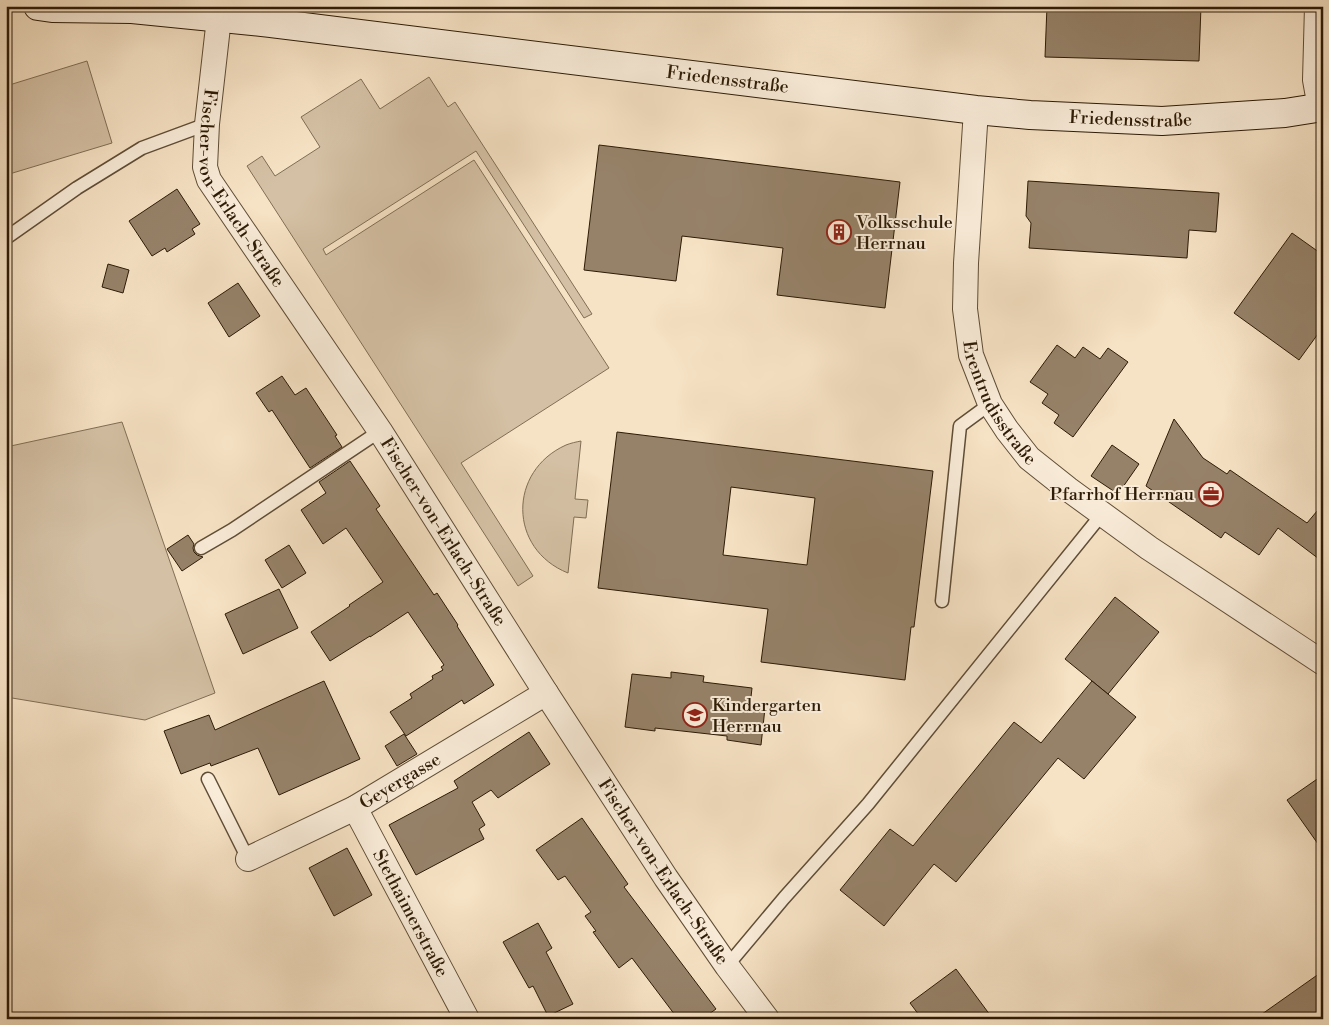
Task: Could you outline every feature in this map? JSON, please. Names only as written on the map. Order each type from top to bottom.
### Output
[{"type":"street","name":"Friedensstraße","points":[[38,6],[52,8],[130,7],[1030,115],[1162,121],[1285,114],[1321,108]]},
{"type":"street","points":[[1316,6],[1315,80],[1321,108]]},
{"type":"street","name":"Fischer-von-Erlach-Straße","points":[[219,18],[207,124],[205,167],[209,180],[380,431],[666,878],[727,966],[767,1019]]},
{"type":"street","name":"Erentrudisstraße","points":[[976,110],[966,263],[965,309],[972,355],[990,404],[1029,458],[1068,489],[1149,548],[1323,664]]},
{"type":"street","name":"Geyergasse","points":[[248,859],[355,808],[546,693]]},
{"type":"street","name":"Stethaimerstraße","points":[[355,808],[467,1019]]},
{"type":"lane","points":[[6,238],[77,188],[142,148],[207,124]]},
{"type":"lane","points":[[942,601],[960,426],[990,404]]},
{"type":"lane","points":[[201,548],[232,530],[380,431]]},
{"type":"lane","points":[[727,966],[784,898],[868,804],[1102,514]]},
{"type":"lane","points":[[208,779],[248,859]]},
{"type":"shaded area","points":[[87,61],[112,143],[6,175],[6,86]]},
{"type":"shaded area","points":[[429,77],[448,107],[455,102],[592,314],[584,318],[476,151],[323,249],[326,255],[474,160],[609,368],[461,463],[533,576],[518,586],[247,166],[262,156],[275,176],[320,147],[301,117],[361,79],[380,109]]},
{"type":"shaded area","points":[[122,422],[215,693],[145,720],[6,697],[6,447]]},
{"type":"shaded area","points":[[581,441],[575,499],[588,500],[586,518],[574,517],[568,573],[548,562],[534,547],[526,529],[523,510],[525,491],[533,473],[547,457],[566,445]]},
{"type":"building","points":[[1047,6],[1201,6],[1199,61],[1045,57]]},
{"type":"building","name":"Volksschule Herrnau","points":[[599,145],[900,182],[885,308],[777,295],[783,248],[682,236],[676,281],[584,270]]},
{"type":"building","points":[[1028,181],[1219,193],[1216,232],[1189,230],[1187,258],[1029,248],[1031,223],[1026,216]]},
{"type":"building","points":[[177,189],[200,224],[192,229],[195,234],[167,252],[165,248],[152,256],[129,221]]},
{"type":"building","points":[[1292,233],[1323,255],[1323,327],[1299,360],[1234,313]]},
{"type":"building","points":[[108,264],[129,270],[123,293],[102,287]]},
{"type":"building","points":[[238,283],[260,316],[229,337],[208,303]]},
{"type":"building","points":[[1057,345],[1075,358],[1083,347],[1100,359],[1108,348],[1128,362],[1073,437],[1054,423],[1059,415],[1042,403],[1048,394],[1030,382]]},
{"type":"building","points":[[282,376],[295,395],[306,388],[337,435],[335,436],[342,447],[310,468],[272,410],[269,412],[256,393]]},
{"type":"building","name":"Pfarrhof Herrnau","points":[[1174,419],[1203,458],[1227,474],[1230,470],[1307,523],[1323,504],[1323,562],[1278,528],[1259,555],[1225,532],[1221,538],[1146,486]]},
{"type":"building","points":[[617,432],[933,471],[914,627],[911,627],[905,680],[761,662],[768,609],[598,588]],"holes":[[[731,487],[815,498],[807,565],[723,555]]]},
{"type":"building","points":[[1112,445],[1139,464],[1118,494],[1091,476]]},
{"type":"building","points":[[350,461],[380,506],[376,509],[434,595],[437,593],[494,685],[464,704],[462,700],[406,736],[390,712],[412,698],[410,694],[433,679],[432,676],[443,670],[441,667],[444,665],[408,612],[330,661],[311,632],[383,582],[346,528],[323,544],[301,510],[326,493],[319,482]]},
{"type":"building","points":[[188,535],[194,544],[194,552],[203,557],[182,571],[167,549]]},
{"type":"building","points":[[289,545],[306,573],[282,588],[265,560]]},
{"type":"building","points":[[279,589],[298,628],[243,654],[225,614]]},
{"type":"building","points":[[1115,597],[1159,632],[1108,694],[1065,659]]},
{"type":"building","name":"Kindergarten Herrnau","points":[[671,672],[704,676],[703,682],[752,688],[750,706],[765,708],[761,745],[727,740],[727,736],[655,728],[655,731],[625,727],[632,674],[671,678]]},
{"type":"building","points":[[324,681],[360,759],[279,795],[258,748],[211,766],[210,763],[181,774],[164,731],[209,715],[215,730]]},
{"type":"building","points":[[1092,681],[1136,717],[1084,779],[1058,758],[956,882],[934,864],[884,926],[840,890],[890,829],[913,846],[1014,722],[1041,743]]},
{"type":"building","points":[[529,732],[550,764],[498,798],[491,790],[472,802],[485,825],[479,829],[484,839],[416,875],[389,825],[458,788],[454,781]]},
{"type":"building","points":[[404,734],[417,754],[397,766],[385,746]]},
{"type":"building","points":[[1323,775],[1323,851],[1287,800]]},
{"type":"building","points":[[582,818],[628,884],[624,887],[716,1009],[702,1019],[678,1019],[632,958],[619,968],[593,932],[596,931],[585,916],[591,912],[565,876],[558,880],[536,850]]},
{"type":"building","points":[[347,848],[372,895],[334,916],[309,868]]},
{"type":"building","points":[[538,923],[552,948],[546,952],[573,1004],[548,1016],[533,986],[529,988],[503,942]]},
{"type":"building","points":[[956,969],[993,1019],[922,1019],[910,1003]]},
{"type":"building","points":[[1323,971],[1323,1019],[1255,1019]]},
{"type":"place","name":"Volksschule Herrnau","points":[[839,232]]},
{"type":"place","name":"Pfarrhof Herrnau","points":[[1211,494]]},
{"type":"place","name":"Kindergarten Herrnau","points":[[695,715]]}]
